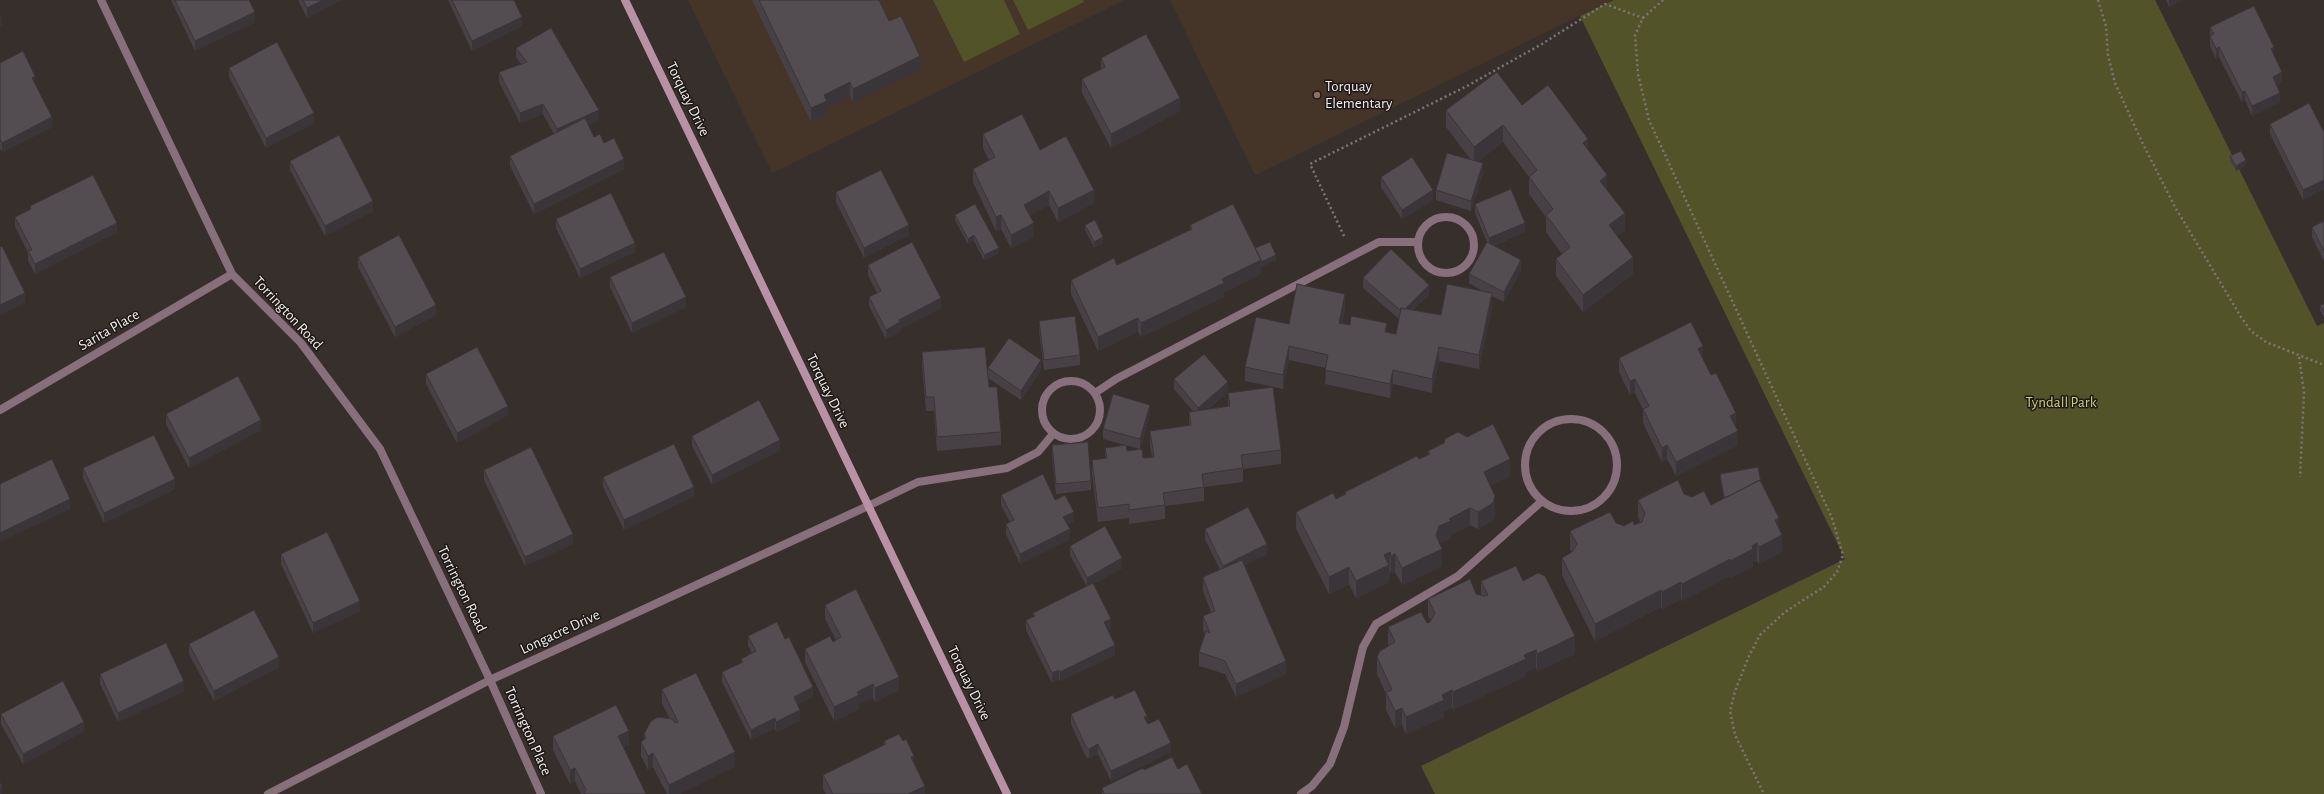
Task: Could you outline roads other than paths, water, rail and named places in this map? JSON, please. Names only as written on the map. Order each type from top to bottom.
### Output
[{"type":"street","name":"Torrington Road","points":[[101,0],[232,274],[301,343],[380,449],[490,680]]},
{"type":"street","name":"Torquay Drive","points":[[625,0],[1006,794]]},
{"type":"street","points":[[1453,218],[1468,229],[1472,237],[1473,247],[1467,264],[1452,272],[1442,273],[1427,266],[1421,259],[1418,242],[1423,229],[1434,220],[1453,218]]},
{"type":"street","points":[[1095,393],[1116,379],[1379,242],[1418,242]]},
{"type":"street","name":"Sarita Place","points":[[0,410],[232,274]]},
{"type":"street","points":[[1068,381],[1088,385],[1095,393],[1101,410],[1100,419],[1095,428],[1080,438],[1062,439],[1053,434],[1046,426],[1042,407],[1045,397],[1050,389],[1059,383],[1068,381]]},
{"type":"street","points":[[1568,420],[1584,421],[1598,428],[1609,440],[1615,452],[1617,467],[1614,481],[1607,494],[1596,504],[1583,510],[1568,511],[1554,508],[1542,501],[1532,489],[1526,474],[1526,458],[1530,444],[1540,432],[1553,423],[1568,420]]},
{"type":"street","name":"Longacre Drive","points":[[268,794],[490,680],[918,482],[1007,468],[1038,452],[1053,434]]},
{"type":"street","points":[[1301,794],[1312,786],[1330,764],[1344,727],[1363,647],[1376,624],[1458,576],[1542,501]]},
{"type":"street","name":"Torrington Place","points":[[490,680],[541,794]]},
{"type":"place","name":"Torquay Elementary","points":[[1317,95]]},
{"type":"park label","name":"Tyndall Park","points":[[2061,402]]}]
